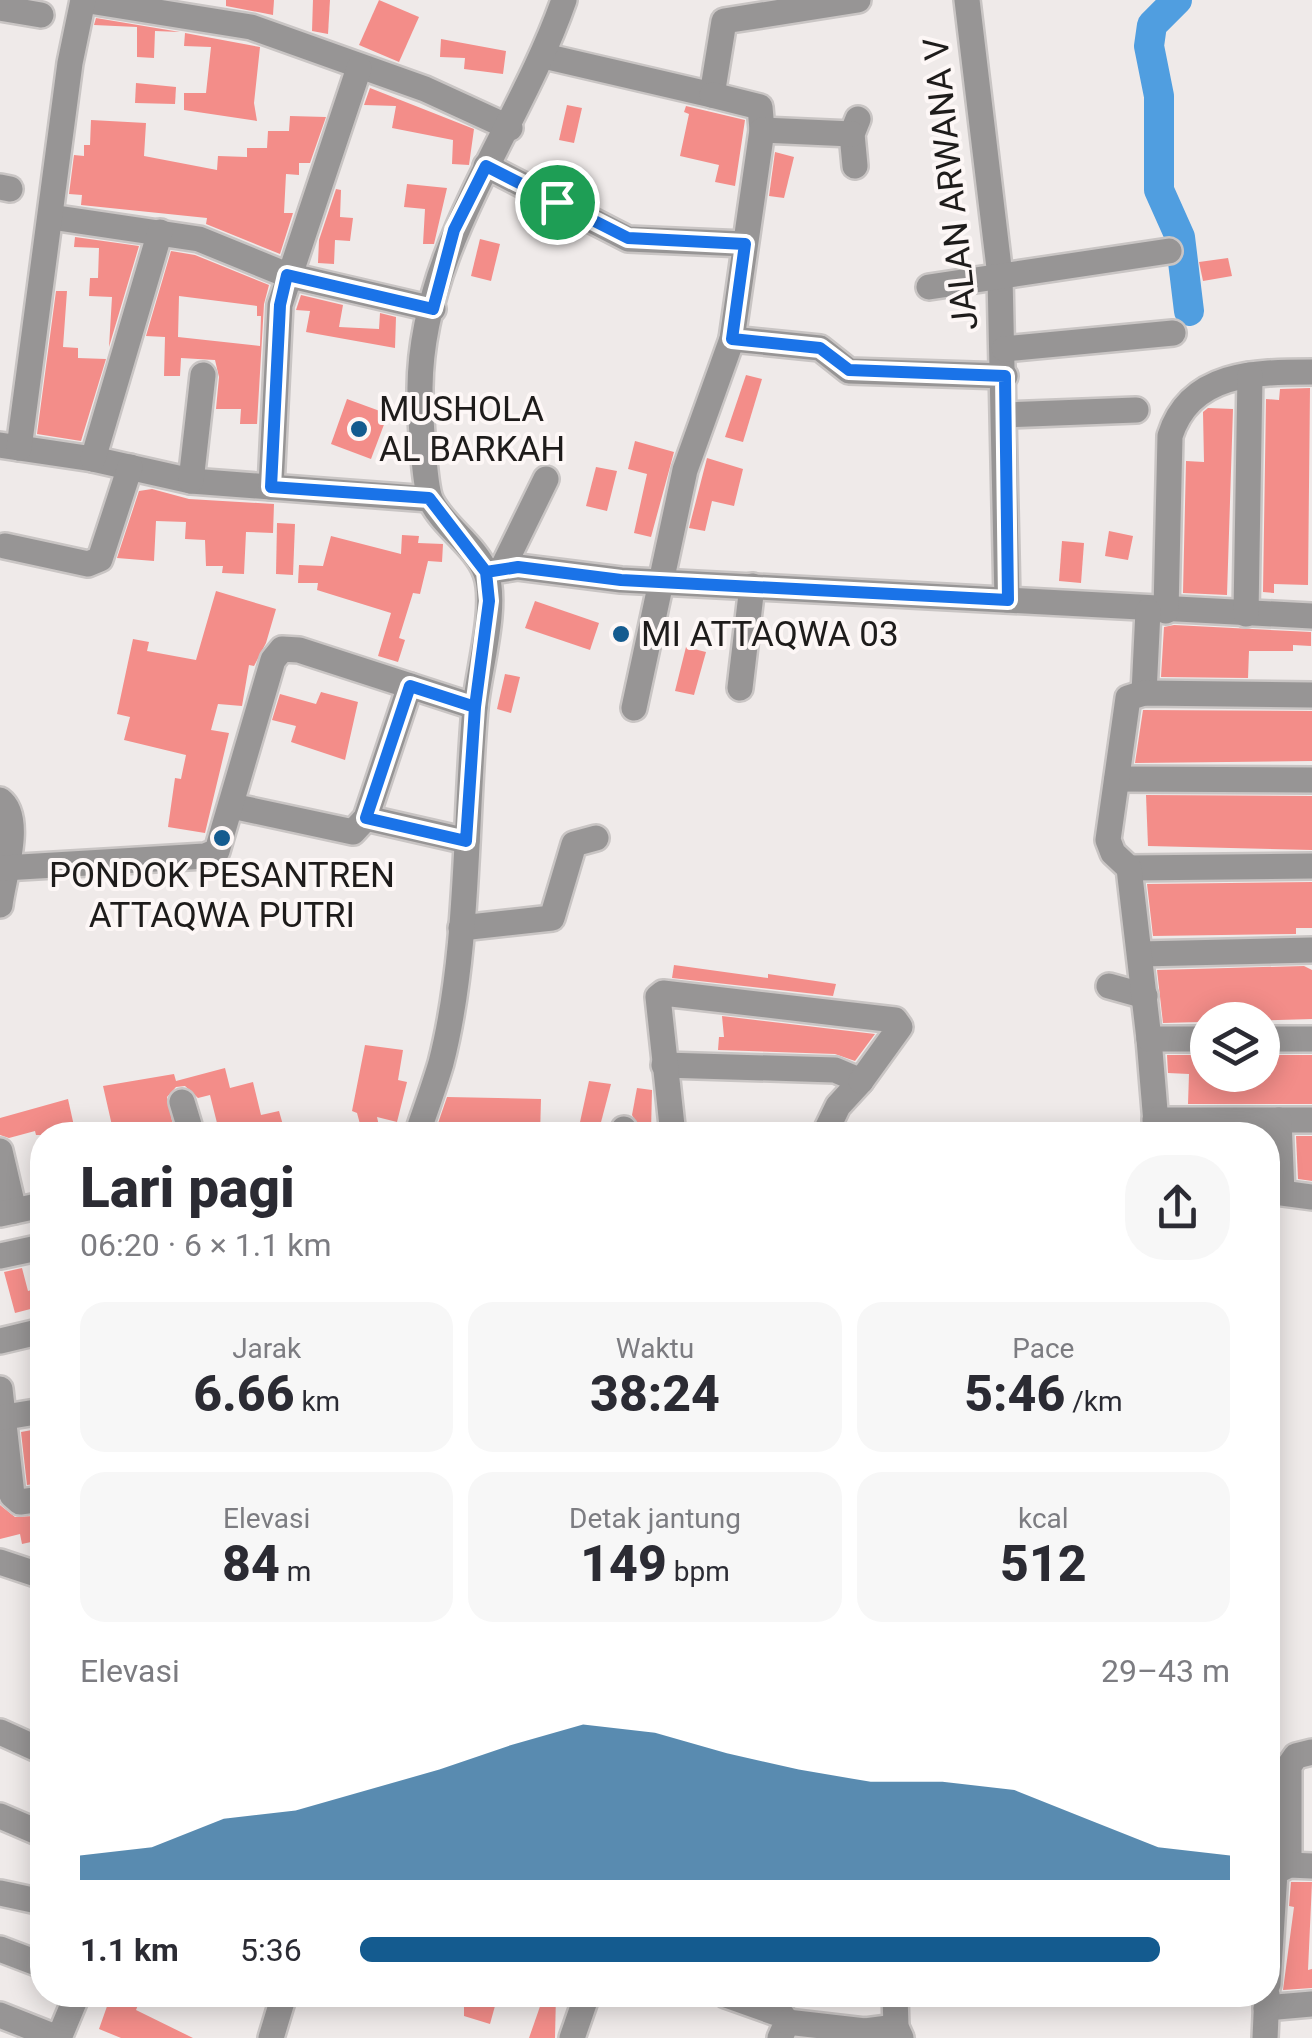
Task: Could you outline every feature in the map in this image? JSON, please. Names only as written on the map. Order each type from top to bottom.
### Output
[{"type":"street","points":[[429,498],[191,481],[93,459],[9,446],[83,0],[162,5],[251,28],[425,88],[510,128]]},
{"type":"street","points":[[564,0],[544,56],[510,128],[454,230],[433,309],[420,386],[429,498],[494,570],[1121,610],[1312,616]]},
{"type":"street","points":[[712,95],[724,21],[858,0]]},
{"type":"street","name":"JALAN ARWANA V","points":[[967,0],[1000,276],[1008,600]]},
{"type":"street","points":[[0,8],[41,15]]},
{"type":"street","points":[[544,56],[760,106],[762,130],[732,339],[685,470],[634,708]]},
{"type":"street","points":[[271,487],[280,305],[359,68]]},
{"type":"street","points":[[762,130],[855,126],[855,166]]},
{"type":"street","points":[[486,166],[628,238],[745,244]]},
{"type":"street","points":[[50,217],[199,239],[287,275],[433,309]]},
{"type":"street","points":[[93,459],[160,232]]},
{"type":"street","points":[[930,287],[1169,250]]},
{"type":"street","points":[[1004,350],[1172,332]]},
{"type":"street","points":[[732,339],[820,348],[849,370],[1005,376]]},
{"type":"street","points":[[1144,694],[1172,427],[1201,388],[1250,375],[1312,372]]},
{"type":"street","points":[[191,481],[203,374]]},
{"type":"street","points":[[1246,614],[1250,375]]},
{"type":"street","points":[[1006,415],[1136,410]]},
{"type":"street","points":[[5,546],[88,564],[100,559],[130,467]]},
{"type":"street","points":[[421,1122],[442,1061],[460,928],[475,707],[494,570],[546,479]]},
{"type":"street","points":[[740,688],[752,586]]},
{"type":"street","points":[[4,868],[211,854],[221,845],[277,652],[300,650],[475,707]]},
{"type":"street","points":[[232,806],[352,832],[366,818],[410,686]]},
{"type":"street","points":[[1156,1122],[1130,868],[1113,853],[1108,840],[1128,698],[1144,694],[1312,695]]},
{"type":"street","points":[[1116,779],[1312,780]]},
{"type":"street","points":[[0,800],[6,804],[12,824],[0,905]]},
{"type":"street","points":[[366,818],[466,841]]},
{"type":"street","points":[[460,928],[552,918],[574,844],[596,838]]},
{"type":"street","points":[[1130,868],[1312,866]]},
{"type":"street","points":[[1140,954],[1312,950]]},
{"type":"street","points":[[1109,986],[1145,996]]},
{"type":"street","points":[[671,1122],[658,997],[663,993],[895,1020],[900,1028],[861,1082],[838,1106],[830,1122]]},
{"type":"street","points":[[1149,1038],[1190,1038]]},
{"type":"street","points":[[1280,1038],[1312,1038]]},
{"type":"street","points":[[664,1066],[835,1070],[861,1082]]},
{"type":"street","points":[[182,1102],[188,1122]]},
{"type":"street","points":[[1248,1122],[1312,1120]]},
{"type":"street","points":[[0,1151],[7,1212]]},
{"type":"street","points":[[1280,1186],[1282,1194],[1312,1196]]},
{"type":"street","points":[[0,1256],[30,1250]]},
{"type":"street","points":[[0,1341],[30,1334]]},
{"type":"street","points":[[0,1388],[12,1496],[20,1502],[30,1501]]},
{"type":"street","points":[[3,1418],[30,1413]]},
{"type":"street","points":[[0,1562],[30,1572]]},
{"type":"street","points":[[0,1732],[30,1745]]},
{"type":"street","points":[[1300,1866],[1289,1766],[1296,1756],[1312,1752]]},
{"type":"street","points":[[0,1816],[30,1829]]},
{"type":"street","points":[[0,1894],[30,1900]]},
{"type":"street","points":[[0,1949],[30,1960]]},
{"type":"street","points":[[1280,1998],[1312,2004]]},
{"type":"street","points":[[0,2015],[58,2038],[72,2007]]},
{"type":"street","points":[[271,2038],[280,2007]]},
{"type":"street","points":[[572,2038],[583,2007]]},
{"type":"street","points":[[760,2007],[782,2015],[783,2030],[899,2032],[896,2007]]},
{"type":"street","points":[[1265,2038],[1266,2007]]},
{"type":"building","points":[[226,0],[274,0],[273,15],[226,6]]},
{"type":"building","points":[[313,0],[330,0],[328,34],[312,31]]},
{"type":"building","points":[[379,0],[419,17],[399,62],[359,45]]},
{"type":"building","points":[[96,18],[180,32],[155,31],[154,58],[137,57],[137,27],[94,25]]},
{"type":"building","points":[[185,33],[260,47],[254,103],[257,121],[184,110],[184,93],[206,93],[211,47],[184,46]]},
{"type":"building","points":[[441,39],[506,51],[503,74],[464,69],[465,58],[440,57]]},
{"type":"building","points":[[136,83],[176,87],[175,104],[135,103]]},
{"type":"building","points":[[370,88],[474,129],[469,165],[452,164],[453,140],[392,128],[396,106],[364,105]]},
{"type":"building","points":[[567,105],[582,108],[574,143],[559,140]]},
{"type":"building","points":[[686,106],[745,120],[735,186],[715,182],[719,165],[680,156],[689,114],[684,112]]},
{"type":"building","points":[[290,116],[326,117],[310,163],[299,163],[299,175],[286,174],[284,213],[293,213],[280,254],[206,224],[207,218],[81,205],[82,195],[69,194],[74,155],[84,156],[84,145],[90,145],[91,120],[146,123],[144,156],[217,170],[218,156],[247,157],[247,148],[267,148],[268,131],[289,131]]},
{"type":"building","points":[[775,152],[794,157],[784,198],[769,196]]},
{"type":"building","points":[[407,184],[447,188],[434,244],[423,244],[425,209],[404,207]]},
{"type":"building","points":[[336,189],[341,190],[340,217],[353,218],[350,241],[335,240],[334,264],[318,263],[319,240]]},
{"type":"building","points":[[75,237],[139,246],[109,347],[112,297],[89,296],[90,278],[98,278],[99,248],[74,247]]},
{"type":"building","points":[[480,239],[500,244],[491,281],[471,276]]},
{"type":"building","points":[[171,251],[195,255],[269,285],[264,304],[257,424],[240,424],[241,409],[216,409],[219,377],[215,360],[181,358],[180,376],[164,376],[165,337],[146,336]],"holes":[[[179,296],[257,306],[257,316],[261,316],[260,346],[178,337]]]},
{"type":"building","points":[[1228,258],[1232,276],[1203,281],[1199,262]]},
{"type":"building","points":[[56,291],[67,291],[63,347],[78,348],[78,358],[106,359],[81,441],[37,434]]},
{"type":"building","points":[[301,295],[343,305],[339,327],[379,329],[380,313],[396,317],[395,348],[306,332],[310,311],[296,310]]},
{"type":"building","points":[[746,375],[762,379],[743,442],[725,437]]},
{"type":"building","points":[[1310,388],[1308,585],[1274,584],[1274,593],[1263,592],[1266,399],[1279,400],[1280,389]]},
{"type":"building","name":"MUSHOLA AL BARKAH","points":[[347,399],[388,414],[371,459],[331,444]]},
{"type":"building","points":[[1208,408],[1233,409],[1227,595],[1183,593],[1186,461],[1204,462],[1203,412]]},
{"type":"building","points":[[635,441],[674,452],[651,537],[634,533],[647,474],[628,469]]},
{"type":"building","points":[[707,458],[743,469],[734,506],[712,501],[705,531],[689,528]]},
{"type":"building","points":[[596,467],[617,471],[607,511],[586,506]]},
{"type":"building","points":[[152,489],[189,499],[274,504],[273,533],[246,532],[244,574],[222,573],[223,566],[206,566],[205,540],[185,539],[186,522],[156,521],[154,561],[117,558],[139,491]]},
{"type":"building","points":[[277,523],[295,524],[293,575],[276,574]]},
{"type":"building","points":[[1109,531],[1133,536],[1128,560],[1105,556]]},
{"type":"building","points":[[402,535],[419,536],[418,543],[443,544],[442,562],[428,561],[420,594],[413,593],[399,638],[405,640],[398,662],[378,656],[391,613],[317,590],[318,583],[298,583],[299,565],[323,566],[331,536],[401,554]]},
{"type":"building","points":[[1062,541],[1084,543],[1081,583],[1059,581]]},
{"type":"building","points":[[216,591],[276,609],[266,643],[254,666],[249,665],[242,706],[218,704],[211,730],[229,733],[205,833],[168,827],[175,778],[181,779],[186,755],[124,740],[130,717],[117,714],[133,639],[149,642],[147,651],[196,660]]},
{"type":"building","points":[[535,601],[599,623],[590,650],[525,628]]},
{"type":"building","points":[[1164,627],[1311,632],[1311,646],[1293,645],[1293,651],[1249,651],[1248,678],[1161,677]]},
{"type":"building","points":[[686,647],[706,652],[694,695],[675,691]]},
{"type":"building","points":[[505,674],[520,677],[511,713],[497,709]]},
{"type":"building","points":[[321,692],[358,702],[345,760],[291,742],[296,726],[272,720],[280,694],[316,704]]},
{"type":"building","points":[[1143,710],[1312,711],[1312,761],[1135,763]]},
{"type":"building","points":[[1146,795],[1312,796],[1312,850],[1148,846]]},
{"type":"building","points":[[1312,882],[1312,928],[1296,928],[1296,934],[1153,936],[1147,884]]},
{"type":"building","points":[[674,965],[836,984],[833,996],[672,978]]},
{"type":"building","points":[[1304,966],[1312,970],[1312,1019],[1280,1020],[1280,1002],[1190,1002],[1190,1022],[1163,1023],[1157,970]]},
{"type":"building","points":[[722,1016],[875,1034],[855,1061],[835,1054],[718,1050],[719,1037],[724,1037]]},
{"type":"building","points":[[365,1045],[403,1050],[398,1080],[407,1082],[397,1122],[377,1117],[378,1122],[359,1122],[357,1113],[352,1111]]},
{"type":"building","points":[[1167,1055],[1190,1055],[1190,1092],[1280,1092],[1280,1055],[1312,1055],[1312,1104],[1188,1104],[1189,1074],[1168,1073]]},
{"type":"building","points":[[225,1068],[230,1088],[253,1082],[261,1115],[279,1111],[282,1122],[217,1122],[210,1095],[198,1098],[185,1086],[176,1087],[167,1097],[172,1122],[111,1122],[103,1086],[174,1074],[176,1081]]},
{"type":"building","points":[[589,1081],[611,1084],[601,1122],[580,1122]]},
{"type":"building","points":[[637,1088],[652,1090],[651,1122],[636,1122],[632,1115]]},
{"type":"building","points":[[447,1097],[541,1099],[540,1122],[438,1122]]},
{"type":"building","points":[[68,1099],[73,1122],[30,1122],[30,1132],[9,1138],[0,1135],[0,1118]]},
{"type":"building","points":[[1296,1136],[1312,1136],[1312,1181],[1298,1179]]},
{"type":"building","points":[[22,1268],[30,1290],[30,1309],[15,1313],[4,1272]]},
{"type":"building","points":[[30,1430],[30,1485],[27,1485],[21,1432]]},
{"type":"building","points":[[0,1505],[15,1517],[30,1516],[30,1542],[22,1544],[20,1534],[0,1539]]},
{"type":"building","points":[[1291,1882],[1312,1882],[1308,1970],[1312,1969],[1312,1988],[1283,1990],[1294,1907],[1289,1906]]},
{"type":"building","points":[[107,2007],[137,2007],[136,2010],[193,2038],[121,2038],[99,2029]]},
{"type":"building","points":[[464,2007],[495,2007],[490,2024],[464,2016]]},
{"type":"building","points":[[540,2007],[556,2007],[555,2038],[529,2038]]},
{"type":"waterway","points":[[1177,0],[1152,25],[1149,46],[1159,96],[1159,190],[1180,237],[1189,311]]},
{"type":"place","name":"MUSHOLA AL BARKAH","points":[[359,429]]},
{"type":"place","name":"MI ATTAQWA 03","points":[[621,634]]},
{"type":"place","name":"PONDOK PESANTREN ATTAQWA PUTRI","points":[[222,838]]},
{"type":"route","points":[[557,202],[486,166],[454,230],[433,309],[287,275],[280,305],[271,487],[429,498],[486,572],[489,601],[475,707],[466,841],[366,818],[410,686],[475,707],[489,601],[486,572],[518,567],[621,580],[1008,600],[1005,376],[849,370],[838,366],[820,348],[732,339],[745,244],[628,238],[557,202]]}]
